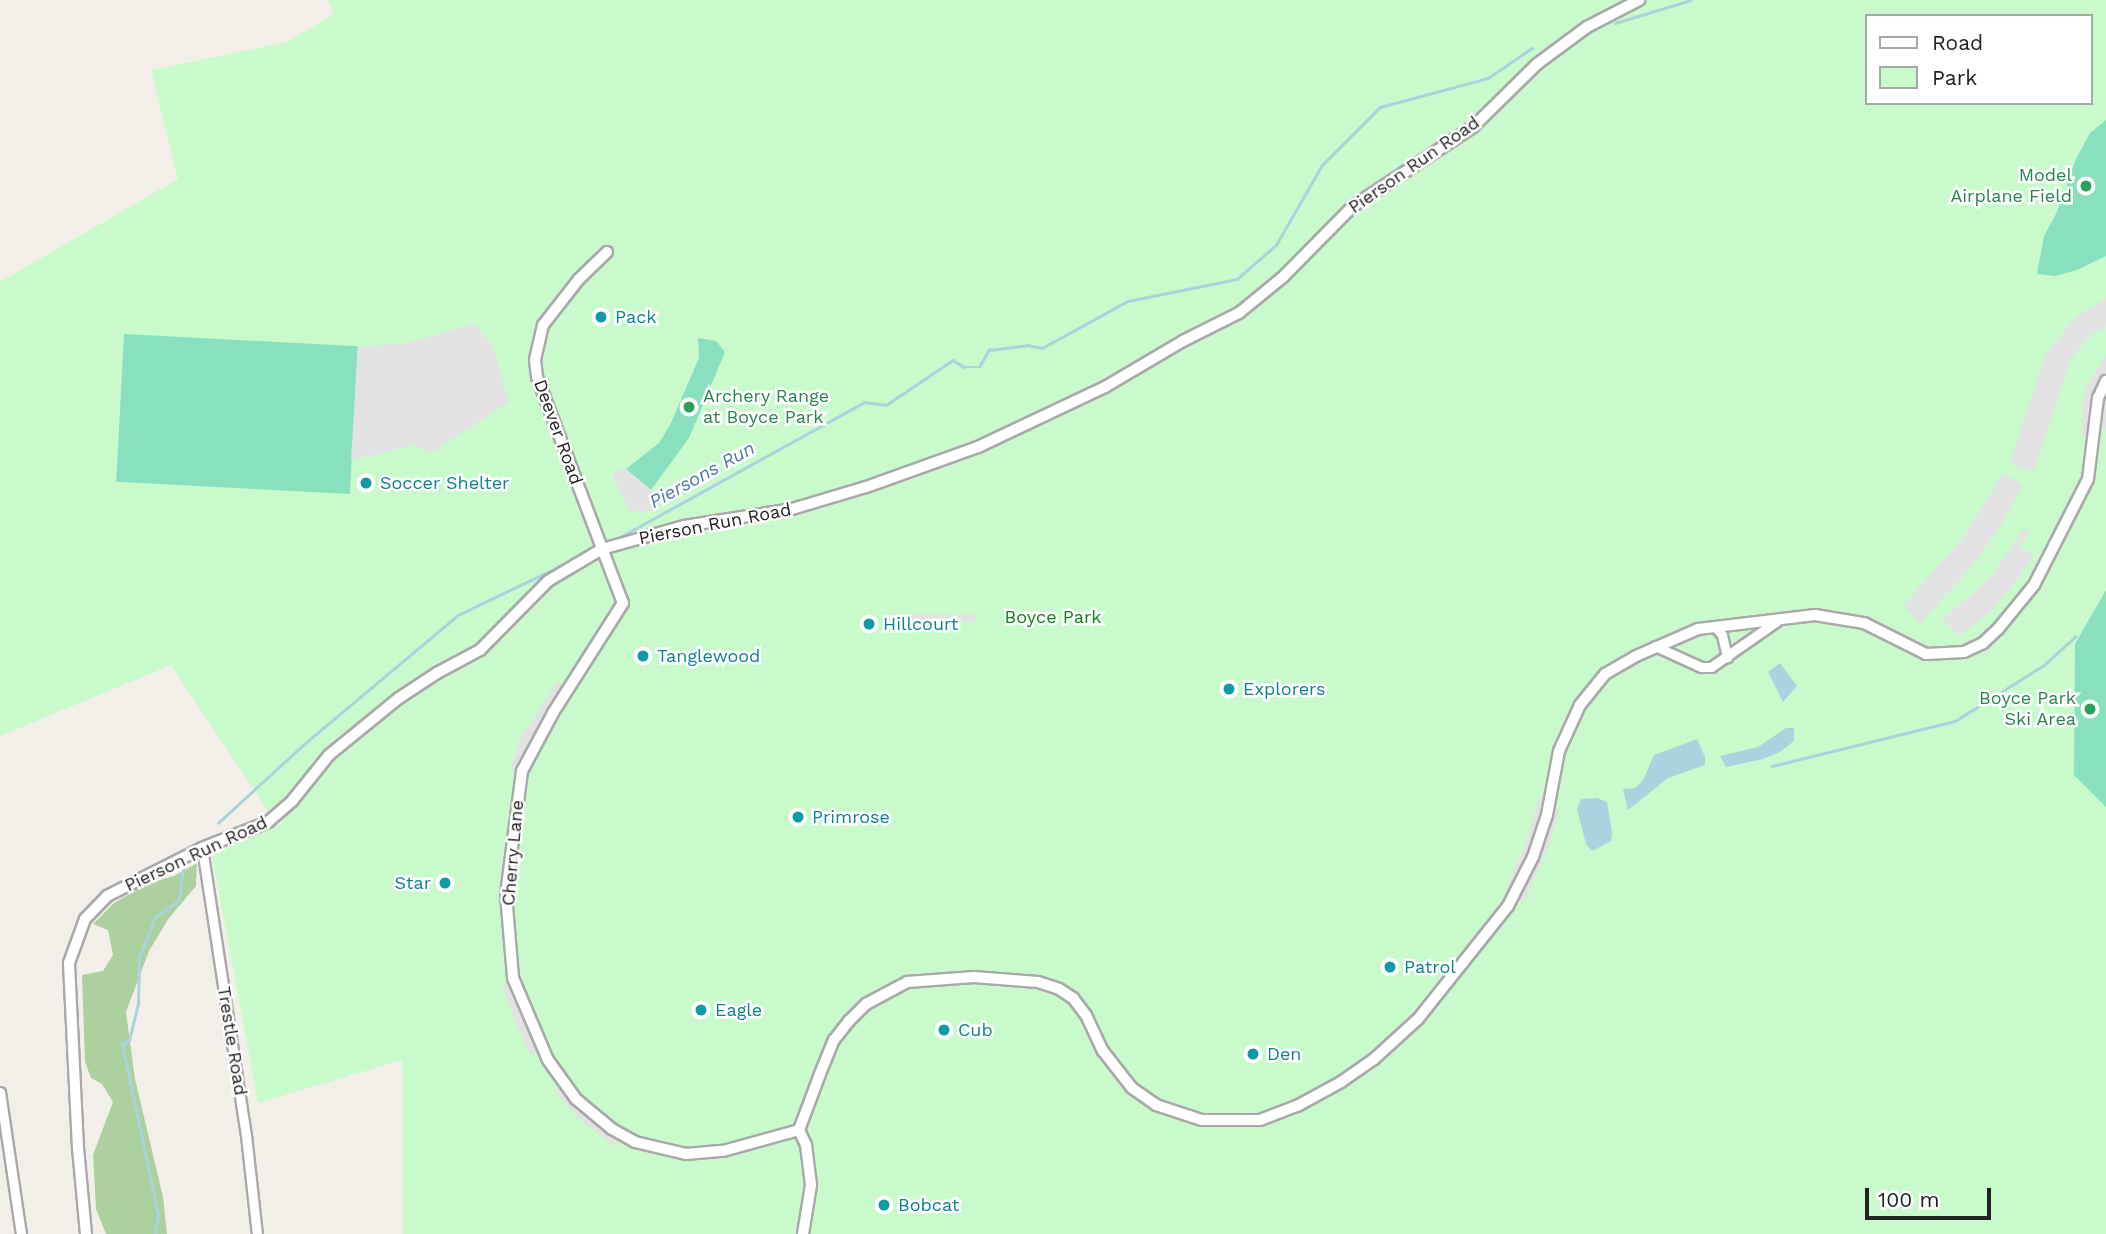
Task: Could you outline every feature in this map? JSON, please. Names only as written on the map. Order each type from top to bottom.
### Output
[{"type":"street","name":"Pierson Run Road","points":[[86,1234],[69,982],[72,950],[85,919],[107,896],[202,848],[268,822],[281,812],[329,755],[399,698],[437,673],[480,650],[548,581],[602,549],[684,526],[792,509],[866,487],[978,447],[1105,387],[1183,341],[1239,313],[1283,278],[1352,207],[1473,127],[1536,64],[1587,27],[1639,0]]},
{"type":"street","name":"Deever Road","points":[[602,549],[537,377],[535,360],[543,325],[579,279],[607,252]]},
{"type":"street","points":[[803,1234],[811,1185],[806,1145],[799,1130],[834,1040],[866,1004],[907,982],[928,978],[1016,979],[1059,989],[1079,1007],[1103,1051],[1132,1088],[1156,1105],[1202,1121],[1261,1119],[1297,1106],[1341,1082],[1374,1059],[1418,1019],[1508,906],[1533,857],[1547,815],[1559,751],[1580,705],[1605,674],[1655,646],[1698,629],[1815,615],[1864,623],[1926,654],[1964,652],[1983,643],[2034,585],[2091,471],[2098,398],[2106,381]]},
{"type":"street","name":"Cherry Lane","points":[[602,549],[623,603],[560,702],[522,771],[506,894],[513,978],[548,1059],[576,1099],[612,1129],[635,1142],[686,1154],[723,1151],[799,1130]]},
{"type":"street","points":[[1655,646],[1701,667],[1711,667],[1779,620]]},
{"type":"street","points":[[1716,628],[1722,635],[1727,657]]},
{"type":"street","name":"Trestle Road","points":[[202,848],[246,1135],[257,1234]]},
{"type":"street","points":[[0,1092],[21,1234]]},
{"type":"green space","name":"Boyce Park","points":[[328,0],[2106,0],[2106,1234],[403,1234],[402,1060],[258,1103],[212,855],[283,823],[267,809],[171,665],[0,736],[0,282],[178,179],[151,70],[287,42],[334,14]]},
{"type":"green space","name":"Model Airplane Field","points":[[2106,120],[2106,256],[2077,270],[2055,276],[2037,274],[2044,236],[2057,212],[2076,159],[2090,133]]},
{"type":"green space","points":[[124,334],[358,346],[350,494],[116,482]]},
{"type":"green space","name":"Archery Range at Boyce Park","points":[[698,338],[716,341],[725,352],[689,438],[651,490],[626,469],[659,443],[670,425],[699,358]]},
{"type":"green space","name":"Boyce Park Ski Area","points":[[2106,590],[2106,807],[2074,775],[2075,644]]},
{"type":"green space","points":[[197,863],[196,886],[169,918],[149,951],[126,1012],[135,1079],[163,1197],[167,1234],[106,1234],[96,1209],[93,1155],[113,1102],[102,1084],[91,1078],[85,1062],[82,975],[103,971],[113,955],[108,930],[93,924],[114,903],[149,883],[174,876]]},
{"type":"shaded area","points":[[2106,298],[2106,326],[2090,336],[2070,360],[2034,471],[2023,470],[2010,461],[2046,354],[2075,318]]},
{"type":"shaded area","points":[[474,324],[493,346],[509,402],[431,453],[414,445],[351,460],[358,347],[407,343]]},
{"type":"shaded area","points":[[2106,355],[2106,427],[2090,429],[2091,437],[2082,435],[2083,401],[2088,384]]},
{"type":"shaded area","points":[[626,469],[651,490],[658,511],[630,511],[614,479],[614,471]]},
{"type":"shaded area","points":[[2003,473],[2023,485],[2001,525],[1969,570],[1920,623],[1903,606],[1964,537]]},
{"type":"shaded area","points":[[2023,529],[2030,532],[2020,547],[2034,556],[1995,608],[1960,636],[1942,620],[1991,577]]},
{"type":"shaded area","points":[[890,614],[975,614],[975,621],[890,621]]},
{"type":"shaded area","points":[[557,682],[563,687],[527,750],[518,773],[510,770],[522,736]]},
{"type":"shaded area","points":[[1539,797],[1544,798],[1541,820],[1533,846],[1511,893],[1506,889],[1527,842]]},
{"type":"shaded area","points":[[1553,807],[1559,809],[1551,841],[1523,903],[1518,900],[1541,849]]},
{"type":"shaded area","points":[[508,982],[538,1052],[530,1054],[516,1023],[502,986]]},
{"type":"shaded area","points":[[559,1086],[592,1122],[619,1141],[616,1147],[579,1119],[555,1091]]},
{"type":"water","points":[[1780,663],[1797,686],[1783,702],[1768,672]]},
{"type":"water","points":[[1786,728],[1794,728],[1794,741],[1780,752],[1763,759],[1726,767],[1720,756],[1758,747]]},
{"type":"water","points":[[1697,739],[1705,757],[1705,765],[1668,778],[1628,810],[1623,789],[1635,788],[1643,780],[1654,755]]},
{"type":"water","points":[[1597,798],[1607,802],[1612,832],[1611,841],[1592,851],[1586,844],[1577,809],[1581,799]]},
{"type":"waterway","name":"Piersons Run","points":[[1615,23],[1691,0]]},
{"type":"waterway","name":"Piersons Run","points":[[622,536],[865,402],[886,405],[953,360],[964,367],[979,367],[989,350],[1027,345],[1042,348],[1128,301],[1237,279],[1276,245],[1322,165],[1380,107],[1488,78],[1532,48]]},
{"type":"waterway","points":[[218,823],[303,745],[458,615],[579,557]]},
{"type":"waterway","points":[[1772,766],[1955,721],[2044,665],[2075,637]]},
{"type":"waterway","points":[[155,1234],[158,1214],[122,1045],[129,1040],[138,1005],[139,958],[155,917],[179,900],[183,866]]},
{"type":"place","name":"Model Airplane Field","points":[[2086,186]]},
{"type":"place","name":"Pack","points":[[601,317]]},
{"type":"place","name":"Archery Range at Boyce Park","points":[[689,407]]},
{"type":"place","name":"Soccer Shelter","points":[[366,483]]},
{"type":"place","name":"Hillcourt","points":[[869,624]]},
{"type":"place","name":"Tanglewood","points":[[643,656]]},
{"type":"place","name":"Explorers","points":[[1229,689]]},
{"type":"place","name":"Boyce Park Ski Area","points":[[2090,709]]},
{"type":"place","name":"Primrose","points":[[798,817]]},
{"type":"place","name":"Star","points":[[445,883]]},
{"type":"place","name":"Patrol","points":[[1390,967]]},
{"type":"place","name":"Eagle","points":[[701,1010]]},
{"type":"place","name":"Cub","points":[[944,1030]]},
{"type":"place","name":"Den","points":[[1253,1054]]},
{"type":"place","name":"Bobcat","points":[[884,1205]]}]
